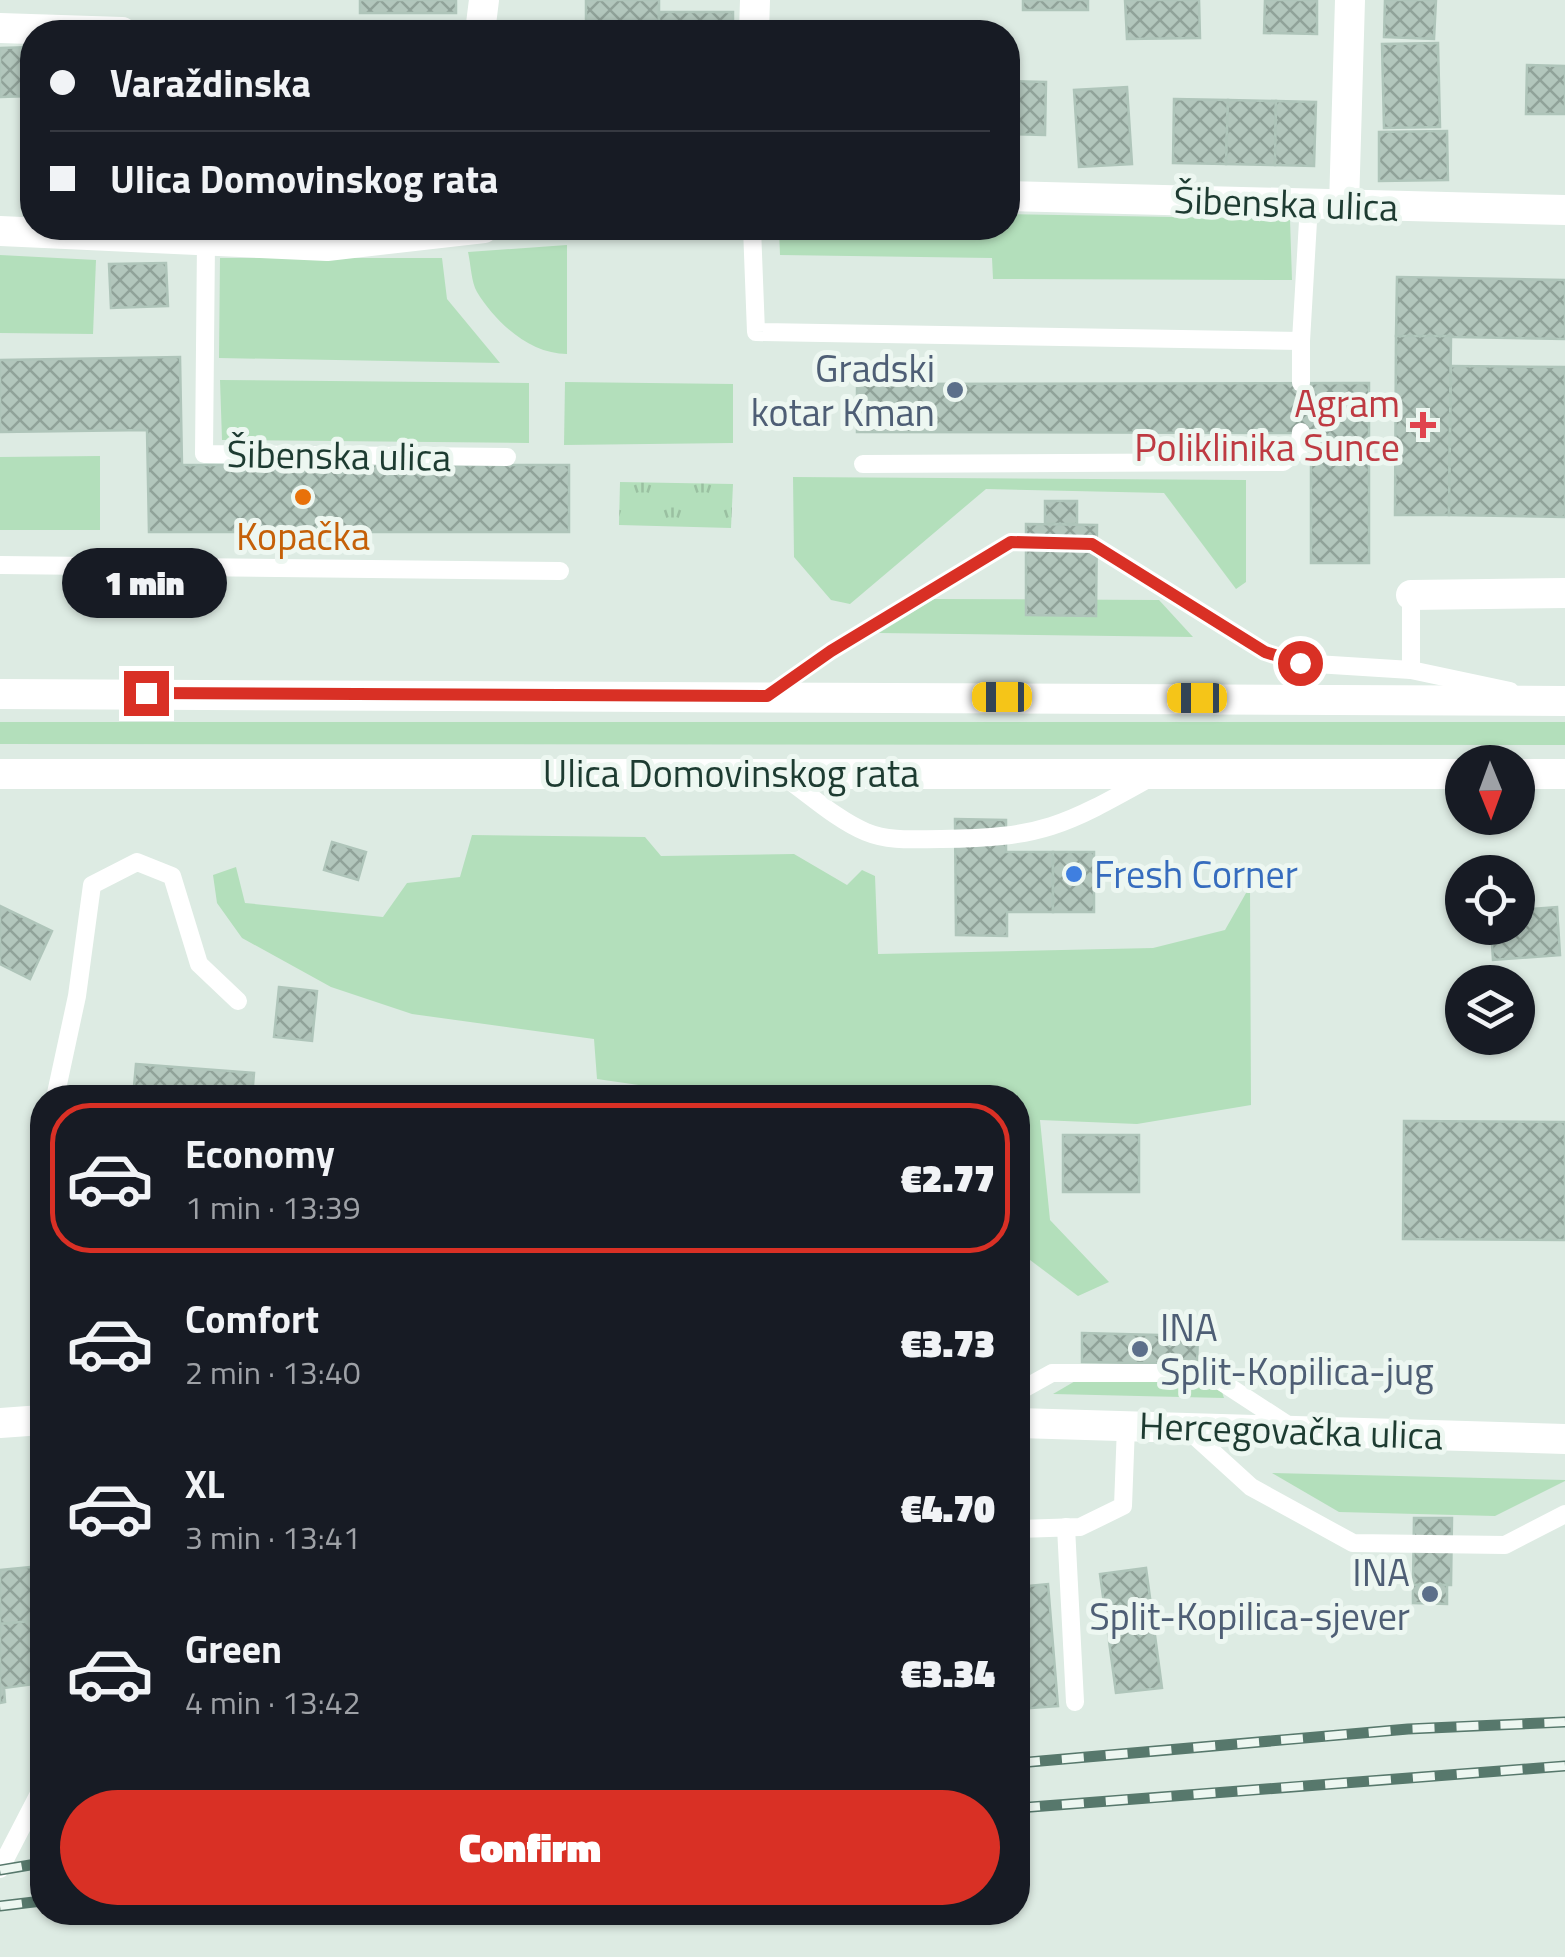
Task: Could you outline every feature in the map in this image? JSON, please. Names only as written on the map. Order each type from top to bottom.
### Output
[{"type":"main road","points":[[1344,206],[1350,0]]},
{"type":"main road","name":"Šibenska ulica","points":[[1020,196],[1565,210]]},
{"type":"main road","points":[[185,240],[327,246],[379,240]]},
{"type":"main road","points":[[1410,595],[1565,593]]},
{"type":"main road","name":"Ulica Domovinskog rata","points":[[0,694],[1557,701]]},
{"type":"main road","name":"Ulica Domovinskog rata","points":[[0,774],[1445,774]]},
{"type":"main road","points":[[1535,774],[1565,774]]},
{"type":"main road","points":[[0,1424],[30,1421]]},
{"type":"main road","name":"Hercegovačka ulica","points":[[1030,1423],[1565,1439]]},
{"type":"lane","points":[[1301,384],[1309,204]]},
{"type":"lane","points":[[752,240],[756,332],[1302,341]]},
{"type":"lane","name":"Šibenska ulica","points":[[206,241],[204,454],[507,458]]},
{"type":"lane","points":[[864,464],[1283,462],[1299,450],[1300,432]]},
{"type":"lane","points":[[767,696],[831,651],[1011,542],[1092,544],[1265,652],[1300,663],[1411,670],[1557,701]]},
{"type":"lane","points":[[0,564],[560,571]]},
{"type":"lane","points":[[1410,595],[1411,670]]},
{"type":"lane","points":[[778,773],[862,831],[899,840],[1007,839],[1042,832],[1070,822],[1158,773]]},
{"type":"lane","points":[[58,1085],[77,996],[92,886],[138,862],[172,876],[199,964],[238,1001]]},
{"type":"lane","points":[[1030,1385],[1052,1373],[1208,1373],[1295,1430]]},
{"type":"lane","points":[[1030,1529],[1080,1527],[1123,1506],[1126,1426]]},
{"type":"lane","points":[[1185,1427],[1251,1487],[1353,1543],[1505,1545],[1565,1514]]},
{"type":"lane","points":[[1066,1528],[1075,1702]]},
{"type":"lane","points":[[0,1870],[30,1811]]},
{"type":"green space","points":[[1020,214],[1290,219],[1292,280],[993,279],[992,258],[780,255],[779,240],[1020,240]]},
{"type":"green space","points":[[567,245],[567,354],[527,343],[494,315],[475,288],[468,252]]},
{"type":"green space","points":[[0,255],[96,260],[93,334],[0,333]]},
{"type":"green space","points":[[220,258],[442,258],[447,299],[500,363],[219,358]]},
{"type":"green space","points":[[220,380],[529,383],[529,443],[222,440]]},
{"type":"green space","points":[[565,382],[733,384],[733,443],[564,445]]},
{"type":"green space","points":[[100,456],[100,530],[0,530],[0,457]]},
{"type":"green space","points":[[793,477],[1246,480],[1246,582],[1236,589],[1164,493],[986,489],[850,604],[831,600],[794,557]]},
{"type":"green space","points":[[620,482],[733,484],[731,528],[619,525]]},
{"type":"green space","points":[[934,599],[1159,600],[1193,637],[879,633]]},
{"type":"green space","points":[[0,722],[1565,722],[1565,745],[0,744]]},
{"type":"green space","points":[[472,835],[645,837],[661,856],[794,854],[847,885],[862,870],[875,876],[878,954],[1153,948],[1225,930],[1250,886],[1251,1105],[1137,1124],[1040,1120],[1050,1220],[1109,1282],[1078,1296],[1030,1260],[1030,1085],[639,1085],[597,1079],[594,1039],[412,1014],[331,987],[242,938],[217,903],[213,875],[236,867],[245,903],[383,917],[407,883],[460,877]]},
{"type":"green space","points":[[1077,1380],[1200,1380],[1222,1392],[1224,1398],[1053,1394]]},
{"type":"green space","points":[[1272,1473],[1565,1481],[1495,1516],[1339,1512]]},
{"type":"building","points":[[360,0],[456,0],[456,13],[360,13]]},
{"type":"building","points":[[586,0],[659,0],[659,20],[586,20]]},
{"type":"building","points":[[1023,0],[1088,0],[1088,10],[1023,10]]},
{"type":"building","points":[[1125,0],[1199,0],[1200,38],[1127,39]]},
{"type":"building","points":[[1265,0],[1317,0],[1317,34],[1264,33]]},
{"type":"building","points":[[1385,0],[1436,0],[1434,39],[1384,37]]},
{"type":"building","points":[[659,12],[733,12],[733,20],[659,20]]},
{"type":"building","points":[[1438,43],[1440,127],[1384,128],[1382,44]]},
{"type":"building","points":[[20,47],[20,96],[0,97],[0,48]]},
{"type":"building","points":[[1527,65],[1565,66],[1565,114],[1526,114]]},
{"type":"building","points":[[1020,81],[1046,82],[1045,135],[1020,134]]},
{"type":"building","points":[[1127,87],[1132,164],[1079,167],[1074,90]]},
{"type":"building","points":[[1174,99],[1228,100],[1226,164],[1173,163]]},
{"type":"building","points":[[1228,100],[1276,101],[1275,165],[1226,164]]},
{"type":"building","points":[[1276,101],[1316,102],[1314,166],[1275,165]]},
{"type":"building","points":[[1447,131],[1448,180],[1379,181],[1379,132]]},
{"type":"building","points":[[166,263],[168,306],[111,308],[109,264]]},
{"type":"building","points":[[1397,277],[1565,280],[1565,339],[1396,336]]},
{"type":"building","points":[[1396,336],[1451,336],[1449,515],[1395,515]]},
{"type":"building","points":[[180,357],[182,465],[569,465],[569,532],[149,532],[147,430],[0,432],[0,360]]},
{"type":"building","points":[[1451,366],[1565,367],[1565,517],[1449,515]]},
{"type":"building","points":[[1369,383],[1369,563],[1311,563],[1311,433],[857,432],[857,384]]},
{"type":"building","points":[[1045,501],[1077,501],[1077,524],[1045,524]]},
{"type":"building","points":[[1026,524],[1097,525],[1096,616],[1026,615]]},
{"type":"building","points":[[955,819],[1006,820],[1006,852],[1053,852],[1053,912],[1007,912],[1007,936],[956,935]]},
{"type":"building","points":[[332,842],[366,852],[358,880],[324,870]]},
{"type":"building","points":[[1053,852],[1094,852],[1094,912],[1053,912]]},
{"type":"building","points":[[0,906],[52,931],[30,979],[0,964]]},
{"type":"building","points":[[1557,907],[1560,955],[1493,960],[1492,945],[1535,945],[1535,909]]},
{"type":"building","points":[[279,987],[317,991],[312,1041],[274,1037]]},
{"type":"building","points":[[136,1064],[254,1073],[253,1085],[134,1085]]},
{"type":"building","points":[[1404,1121],[1565,1122],[1565,1240],[1403,1239]]},
{"type":"building","points":[[1063,1135],[1139,1135],[1139,1192],[1063,1192]]},
{"type":"building","name":"INA Split-Kopilica-jug","points":[[1082,1333],[1198,1336],[1197,1364],[1082,1362]]},
{"type":"building","points":[[1414,1518],[1452,1518],[1451,1585],[1413,1585]]},
{"type":"building","points":[[30,1567],[30,1621],[0,1624],[0,1570]]},
{"type":"building","points":[[1146,1568],[1162,1688],[1116,1693],[1100,1574]]},
{"type":"building","points":[[1048,1584],[1058,1706],[1030,1708],[1030,1586]]},
{"type":"building","name":"INA Split-Kopilica-sjever","points":[[1413,1585],[1447,1585],[1447,1604],[1413,1603]]},
{"type":"building","points":[[30,1621],[30,1685],[4,1688],[5,1702],[0,1703],[0,1624]]},
{"type":"railway","points":[[1030,1762],[1408,1729],[1565,1722]]},
{"type":"railway","points":[[1030,1807],[1565,1766]]},
{"type":"railway","points":[[0,1870],[30,1865]]},
{"type":"railway","points":[[0,1906],[30,1902]]},
{"type":"place","name":"Gradski kotar Kman","points":[[955,390]]},
{"type":"place","name":"Agram Poliklinika Sunce","points":[[1423,425]]},
{"type":"place","name":"Kopačka","points":[[303,497]]},
{"type":"place","name":"Fresh Corner","points":[[1074,874]]},
{"type":"place","name":"INA Split-Kopilica-jug","points":[[1140,1349]]},
{"type":"place","name":"INA Split-Kopilica-sjever","points":[[1430,1594]]},
{"type":"route","points":[[146,693],[767,696],[831,651],[1011,542],[1092,544],[1265,652],[1300,663]]}]
